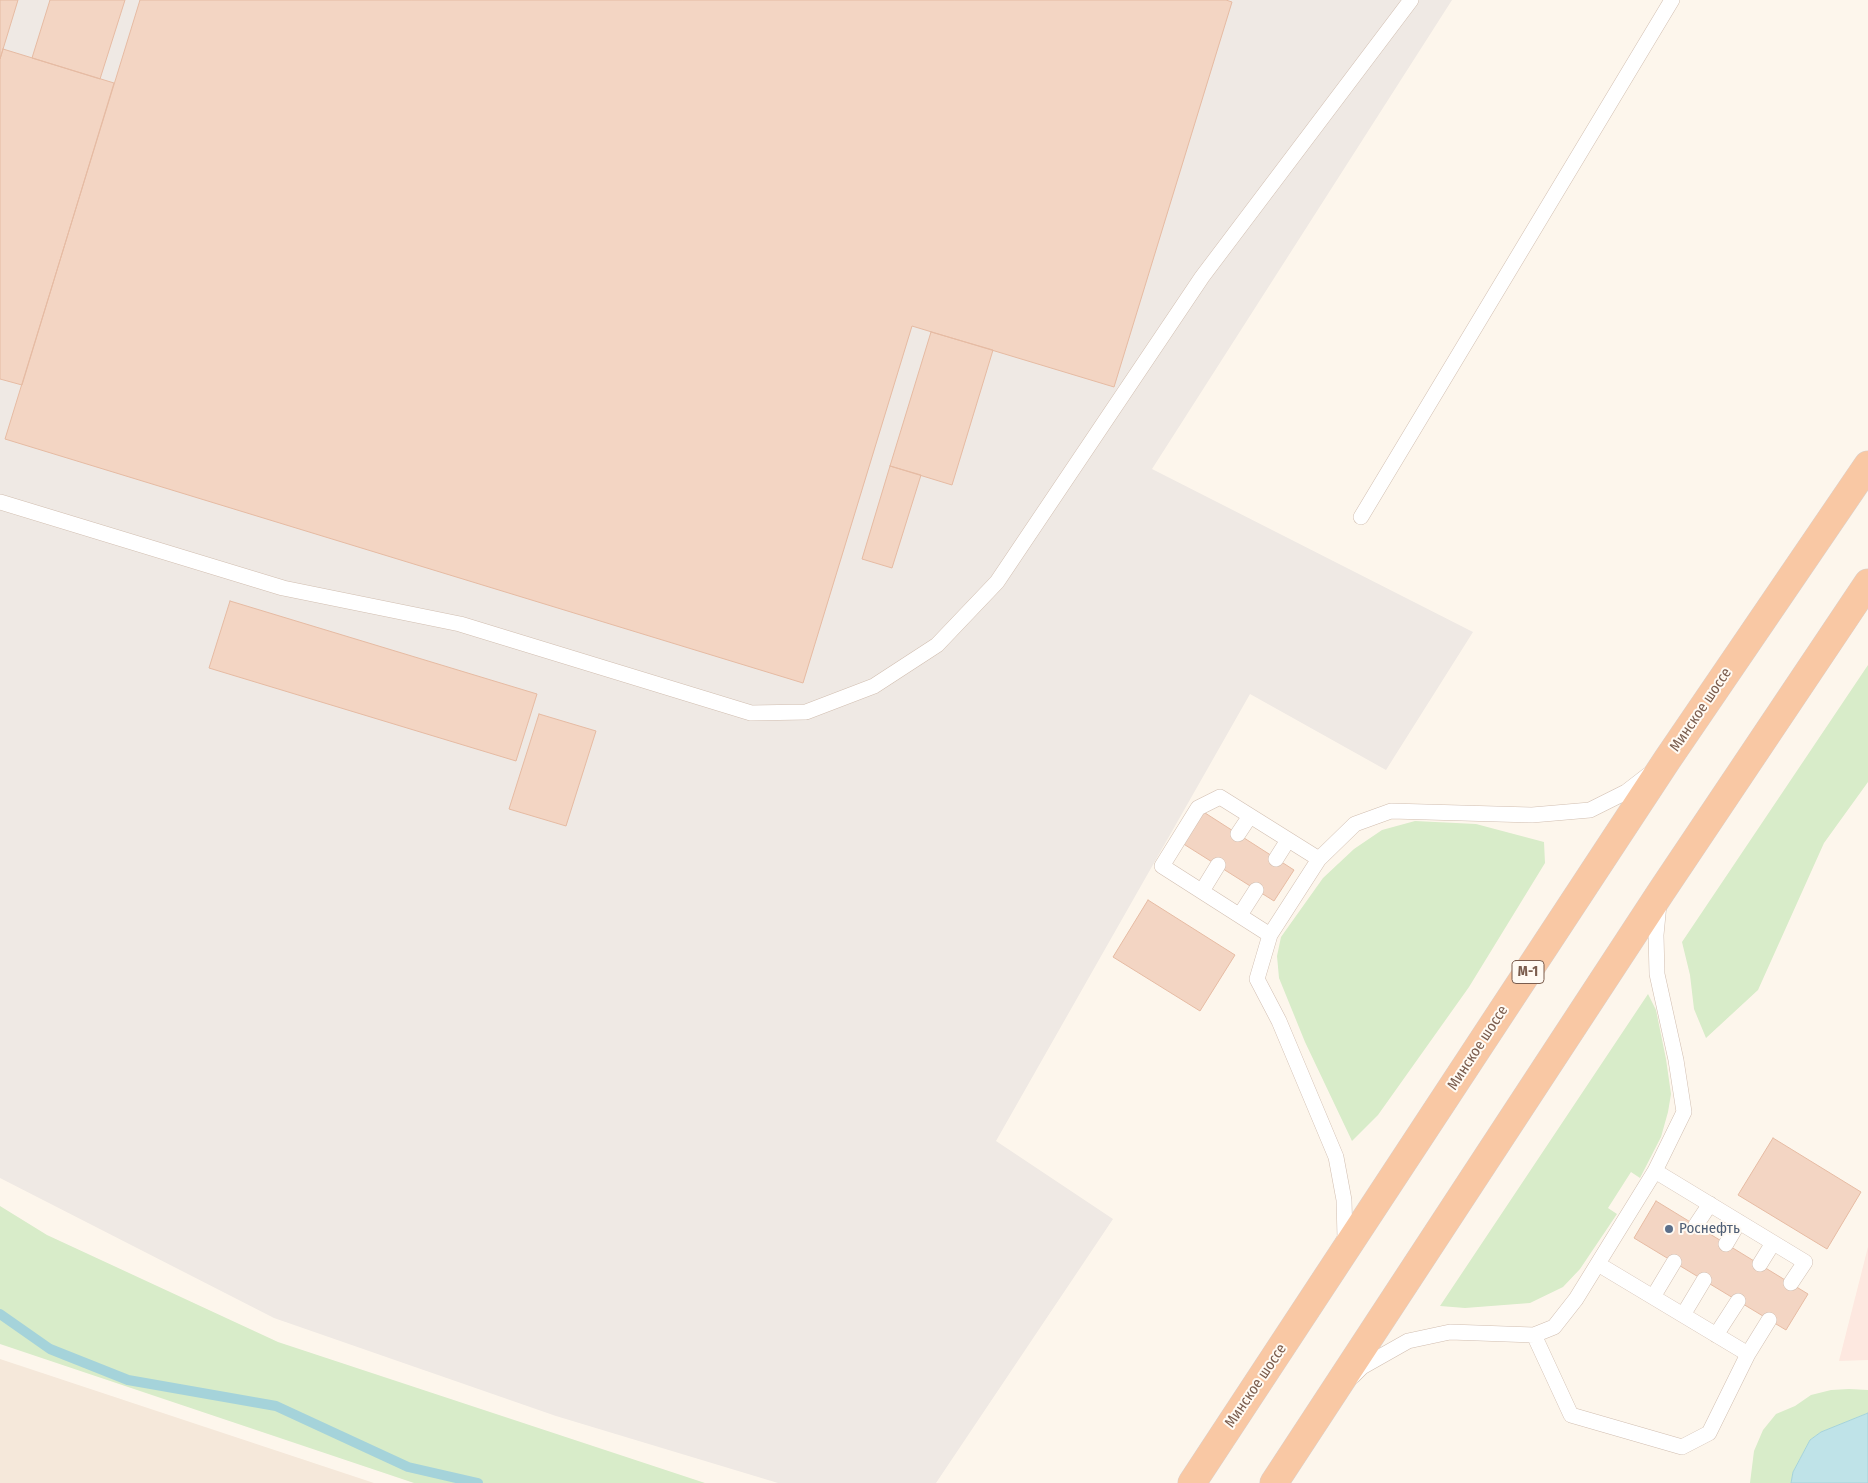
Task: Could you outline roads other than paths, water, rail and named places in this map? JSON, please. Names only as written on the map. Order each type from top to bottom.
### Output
[{"type":"highway","name":"Минское шоссе","points":[[1192,1483],[1666,760],[1868,465]]},
{"type":"highway","points":[[1274,1483],[1661,892],[1868,583]]},
{"type":"lane","points":[[0,502],[283,588],[460,624],[751,713],[806,712],[874,686],[937,645],[997,582],[1202,277],[1411,0]]},
{"type":"lane","points":[[1361,517],[1672,0]]},
{"type":"lane","points":[[1330,1275],[1345,1238],[1344,1200],[1336,1157],[1279,1021],[1258,979],[1270,935],[1319,860],[1355,824],[1391,811],[1532,815],[1590,810],[1626,792],[1666,760]]},
{"type":"lane","points":[[1270,935],[1162,866],[1198,808],[1220,797],[1319,860]]},
{"type":"lane","points":[[1238,834],[1250,816]]},
{"type":"lane","points":[[1276,859],[1288,840]]},
{"type":"lane","points":[[1202,891],[1218,865]]},
{"type":"lane","points":[[1240,915],[1256,890]]},
{"type":"lane","points":[[1326,1404],[1362,1367],[1408,1341],[1450,1332],[1534,1335],[1554,1326],[1576,1299],[1655,1171],[1684,1112],[1676,1060],[1657,974],[1656,935],[1661,892]]},
{"type":"lane","points":[[1655,1171],[1804,1262],[1791,1283]]},
{"type":"lane","points":[[1696,1226],[1710,1204]]},
{"type":"lane","points":[[1726,1244],[1739,1222]]},
{"type":"lane","points":[[1760,1264],[1773,1243]]},
{"type":"lane","points":[[1653,1297],[1674,1262]]},
{"type":"lane","points":[[1598,1264],[1748,1354]]},
{"type":"lane","points":[[1683,1315],[1704,1280]]},
{"type":"lane","points":[[1716,1335],[1738,1300]]},
{"type":"lane","points":[[1534,1335],[1571,1415],[1682,1448],[1709,1433],[1748,1354],[1769,1320]]},
{"type":"water","points":[[1868,1413],[1868,1483],[1791,1483],[1793,1472],[1810,1440],[1821,1432]]},
{"type":"waterway","points":[[0,1314],[50,1349],[128,1380],[276,1406],[408,1467],[478,1483]]},
{"type":"place","name":"Роснефть","points":[[1669,1229]]}]
